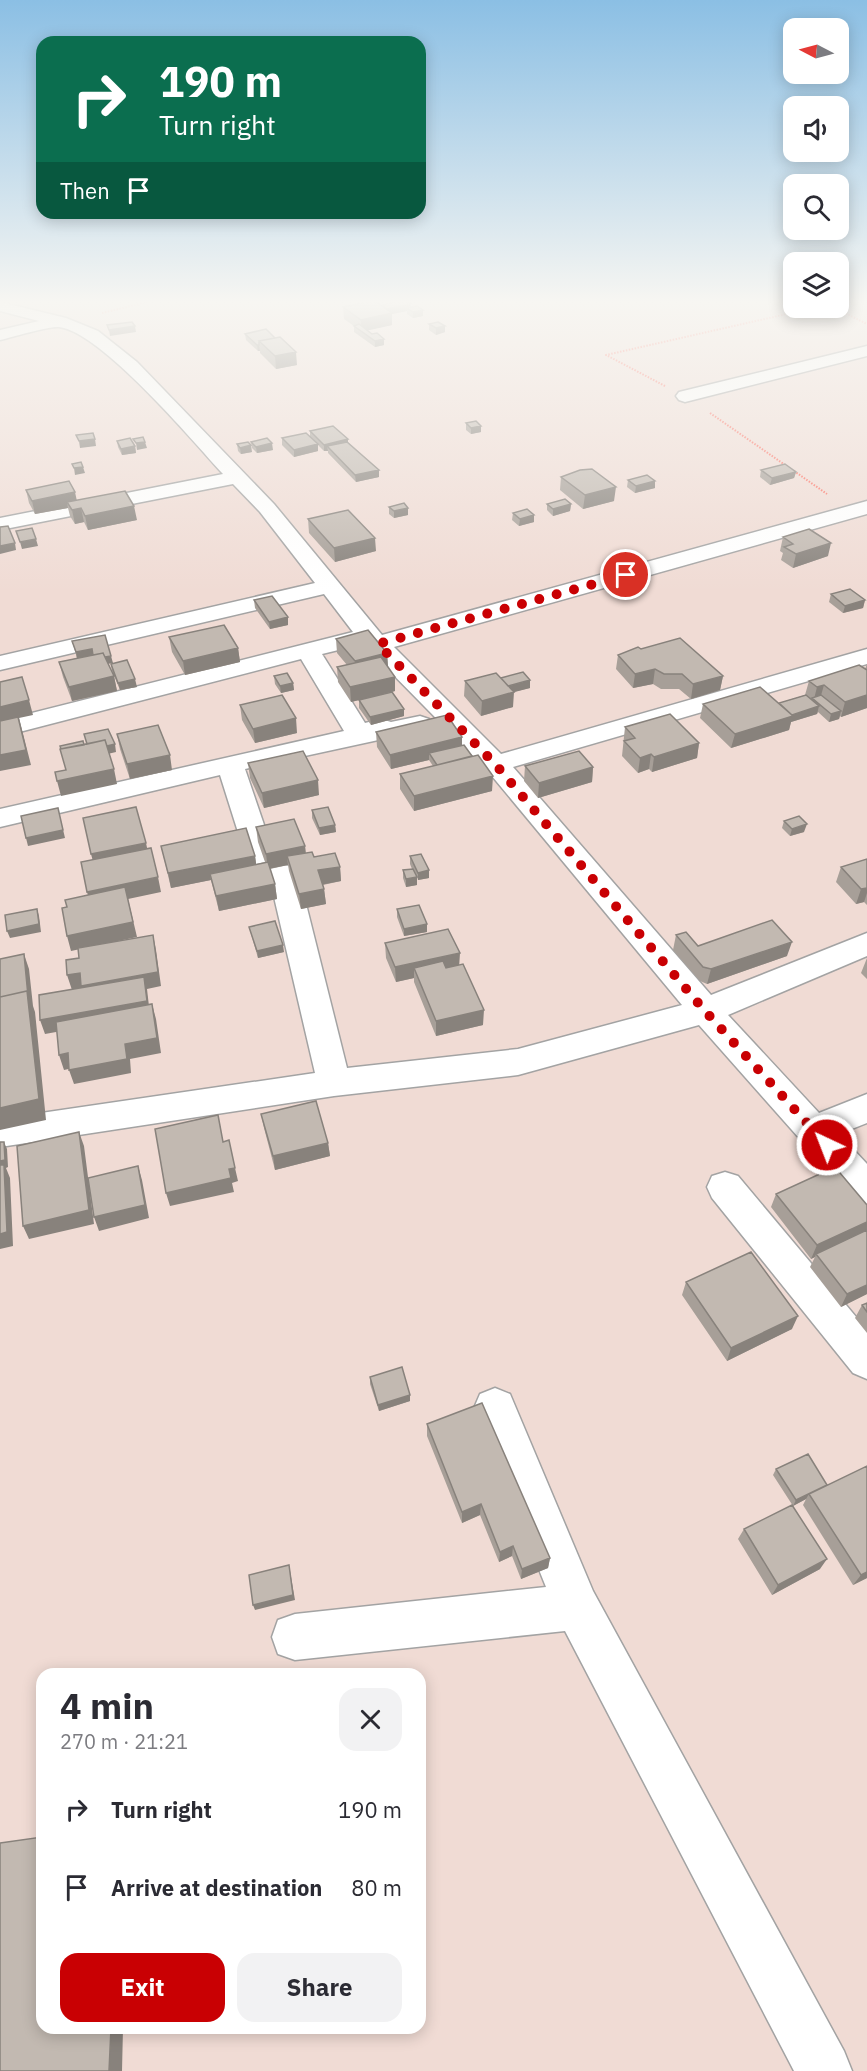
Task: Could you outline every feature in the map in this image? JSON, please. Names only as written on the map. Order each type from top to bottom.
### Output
[{"type":"lane","points":[[162,399],[238,477],[331,586],[373,640],[495,764],[705,1011],[867,1189]]},
{"type":"lane","points":[[0,524],[238,477]]},
{"type":"lane","points":[[0,729],[308,651],[373,640],[867,507]]},
{"type":"lane","points":[[0,663],[331,586]]},
{"type":"lane","points":[[308,651],[358,732],[447,716]]},
{"type":"lane","points":[[495,764],[867,656]]},
{"type":"lane","points":[[0,818],[231,766],[294,749],[447,716]]},
{"type":"lane","points":[[231,766],[265,870],[279,873],[286,884],[334,1083]]},
{"type":"lane","points":[[0,1133],[334,1083],[518,1062],[705,1011],[867,944]]},
{"type":"lane","points":[[813,1130],[867,1108]]},
{"type":"lane","points":[[725,1187],[867,1360]]},
{"type":"lane","points":[[495,1408],[577,1607],[824,2071]]},
{"type":"lane","points":[[296,1637],[577,1607]]},
{"type":"shaded area","points":[[0,399],[867,399],[867,2071],[0,2071]]},
{"type":"building","points":[[476,421],[481,426],[471,428],[466,423]]},
{"type":"building","points":[[333,426],[348,439],[324,445],[310,431]]},
{"type":"building","points":[[93,433],[95,439],[79,441],[76,435]]},
{"type":"building","points":[[306,433],[318,444],[294,450],[282,438]]},
{"type":"building","points":[[143,437],[145,442],[136,443],[133,439]]},
{"type":"building","points":[[130,438],[135,446],[121,449],[117,441]]},
{"type":"building","points":[[267,438],[272,443],[256,447],[251,442]]},
{"type":"building","points":[[248,442],[251,445],[240,448],[237,444]]},
{"type":"building","points":[[347,442],[379,470],[355,475],[327,446]]},
{"type":"building","points":[[81,462],[83,467],[74,468],[72,464]]},
{"type":"building","points":[[785,464],[796,472],[772,478],[761,470]]},
{"type":"building","points":[[592,469],[616,487],[585,495],[561,477],[580,470]]},
{"type":"building","points":[[647,475],[655,481],[636,486],[628,480]]},
{"type":"building","points":[[69,481],[75,492],[32,501],[26,490]]},
{"type":"building","points":[[125,491],[134,506],[85,516],[81,508],[72,510],[67,502]]},
{"type":"building","points":[[565,499],[571,504],[553,509],[547,504]]},
{"type":"building","points":[[404,503],[408,508],[394,511],[389,507]]},
{"type":"building","points":[[527,509],[534,515],[520,519],[513,513]]},
{"type":"building","points":[[348,510],[375,538],[334,548],[308,519]]},
{"type":"building","points":[[8,526],[15,543],[0,546],[0,527]]},
{"type":"building","points":[[32,528],[36,539],[20,542],[16,531]]},
{"type":"building","points":[[809,529],[831,543],[796,554],[784,547],[793,544],[783,537]]},
{"type":"building","points":[[850,589],[865,600],[845,606],[831,594]]},
{"type":"building","points":[[272,596],[288,617],[269,622],[254,600]]},
{"type":"building","points":[[224,625],[238,648],[183,661],[169,637]]},
{"type":"building","points":[[368,630],[387,653],[355,661],[336,639]]},
{"type":"building","points":[[105,635],[111,656],[105,657],[103,653],[93,655],[92,649],[76,652],[72,641]]},
{"type":"building","points":[[680,638],[723,676],[693,684],[682,674],[664,674],[655,669],[635,674],[618,655],[638,647],[641,649]]},
{"type":"building","points":[[103,653],[114,676],[69,687],[59,662]]},
{"type":"building","points":[[381,657],[395,677],[350,687],[337,667]]},
{"type":"building","points":[[127,660],[135,679],[118,683],[111,664]]},
{"type":"building","points":[[859,665],[867,670],[867,695],[845,702],[824,685],[817,687],[809,681]]},
{"type":"building","points":[[523,672],[530,680],[508,686],[501,678]]},
{"type":"building","points":[[287,673],[293,683],[280,686],[274,676]]},
{"type":"building","points":[[496,673],[514,692],[482,701],[465,681]]},
{"type":"building","points":[[22,677],[29,700],[0,707],[0,682]]},
{"type":"building","points":[[760,687],[793,716],[735,734],[703,704]]},
{"type":"building","points":[[392,692],[404,709],[370,717],[359,700]]},
{"type":"building","points":[[282,695],[296,718],[253,729],[240,705]]},
{"type":"building","points":[[806,695],[819,706],[792,715],[779,703]]},
{"type":"building","points":[[821,695],[841,711],[831,714],[812,698]]},
{"type":"building","points":[[670,714],[699,743],[654,757],[651,754],[640,758],[624,741],[635,738],[625,727]]},
{"type":"building","points":[[447,715],[462,737],[390,755],[376,732]]},
{"type":"building","points":[[18,717],[26,750],[0,755],[0,721]]},
{"type":"building","points":[[158,725],[170,755],[127,764],[117,734]]},
{"type":"building","points":[[108,729],[115,744],[107,746],[105,740],[87,744],[84,734]]},
{"type":"building","points":[[105,740],[114,769],[57,781],[55,772],[66,770],[60,749]]},
{"type":"building","points":[[83,741],[84,745],[61,749],[60,746]]},
{"type":"building","points":[[464,745],[472,756],[437,765],[429,753]]},
{"type":"building","points":[[303,751],[318,780],[262,793],[248,763]]},
{"type":"building","points":[[579,751],[593,767],[539,783],[525,766]]},
{"type":"building","points":[[478,755],[493,776],[414,796],[400,774]]},
{"type":"building","points":[[136,807],[146,843],[91,854],[83,818]]},
{"type":"building","points":[[328,807],[335,825],[319,828],[312,810]]},
{"type":"building","points":[[58,808],[63,830],[26,838],[21,816]]},
{"type":"building","points":[[799,816],[807,824],[792,829],[784,821]]},
{"type":"building","points":[[294,819],[305,846],[266,854],[256,827]]},
{"type":"building","points":[[246,828],[255,856],[168,873],[161,846]]},
{"type":"building","points":[[151,848],[158,877],[87,892],[81,862]]},
{"type":"building","points":[[312,852],[314,857],[335,853],[340,867],[318,870],[324,889],[299,894],[287,856]]},
{"type":"building","points":[[421,854],[429,870],[418,873],[410,856]]},
{"type":"building","points":[[867,859],[867,888],[861,889],[841,867]]},
{"type":"building","points":[[268,862],[275,884],[216,896],[210,874]]},
{"type":"building","points":[[413,869],[417,877],[406,879],[403,870]]},
{"type":"building","points":[[125,887],[133,922],[67,936],[62,908],[67,907],[65,900]]},
{"type":"building","points":[[419,905],[427,924],[404,929],[397,909]]},
{"type":"building","points":[[37,909],[39,924],[7,931],[5,915]]},
{"type":"building","points":[[772,920],[792,942],[711,969],[703,967],[676,935],[686,932],[698,946]]},
{"type":"building","points":[[275,921],[283,945],[257,951],[249,927]]},
{"type":"building","points":[[448,929],[460,953],[395,967],[385,943]]},
{"type":"building","points":[[153,935],[158,972],[81,986],[80,973],[67,975],[66,960],[79,958],[78,948]]},
{"type":"building","points":[[24,954],[28,996],[27,991],[0,997],[0,959]]},
{"type":"building","points":[[443,961],[446,968],[463,964],[484,1010],[436,1021],[414,968]]},
{"type":"building","points":[[144,977],[147,1001],[40,1020],[39,995]]},
{"type":"building","points":[[27,991],[39,1099],[0,1108],[0,997]]},
{"type":"building","points":[[152,1004],[157,1038],[125,1044],[127,1059],[69,1070],[68,1053],[59,1055],[56,1022]]},
{"type":"building","points":[[316,1101],[328,1143],[273,1156],[261,1114]]},
{"type":"building","points":[[218,1115],[223,1142],[229,1140],[235,1168],[229,1169],[231,1178],[166,1193],[155,1129]]},
{"type":"building","points":[[79,1132],[89,1210],[23,1226],[17,1146]]},
{"type":"building","points":[[0,1142],[4,1142],[5,1160],[0,1161]]},
{"type":"building","points":[[0,1165],[4,1165],[7,1232],[0,1234]]},
{"type":"building","points":[[138,1166],[145,1205],[94,1217],[88,1178]]},
{"type":"building","points":[[835,1167],[867,1205],[867,1222],[817,1245],[776,1194]]},
{"type":"building","points":[[867,1230],[867,1285],[847,1294],[816,1254]]},
{"type":"building","points":[[751,1252],[798,1316],[731,1348],[686,1282]]},
{"type":"building","points":[[402,1367],[410,1395],[378,1405],[370,1377]]},
{"type":"building","points":[[482,1403],[550,1558],[522,1569],[513,1546],[500,1552],[481,1504],[462,1512],[427,1424]]},
{"type":"building","points":[[808,1454],[827,1485],[796,1500],[776,1469]]},
{"type":"building","points":[[867,1466],[867,1572],[861,1575],[809,1494]]},
{"type":"building","points":[[792,1505],[827,1559],[778,1585],[744,1529]]},
{"type":"building","points":[[289,1565],[293,1595],[253,1605],[249,1575]]},
{"type":"building","points":[[36,1838],[36,2034],[111,2034],[109,2071],[0,2071],[0,1843]]},
{"type":"route","points":[[626,575],[378,644],[495,764],[732,1042],[827,1145]]}]
